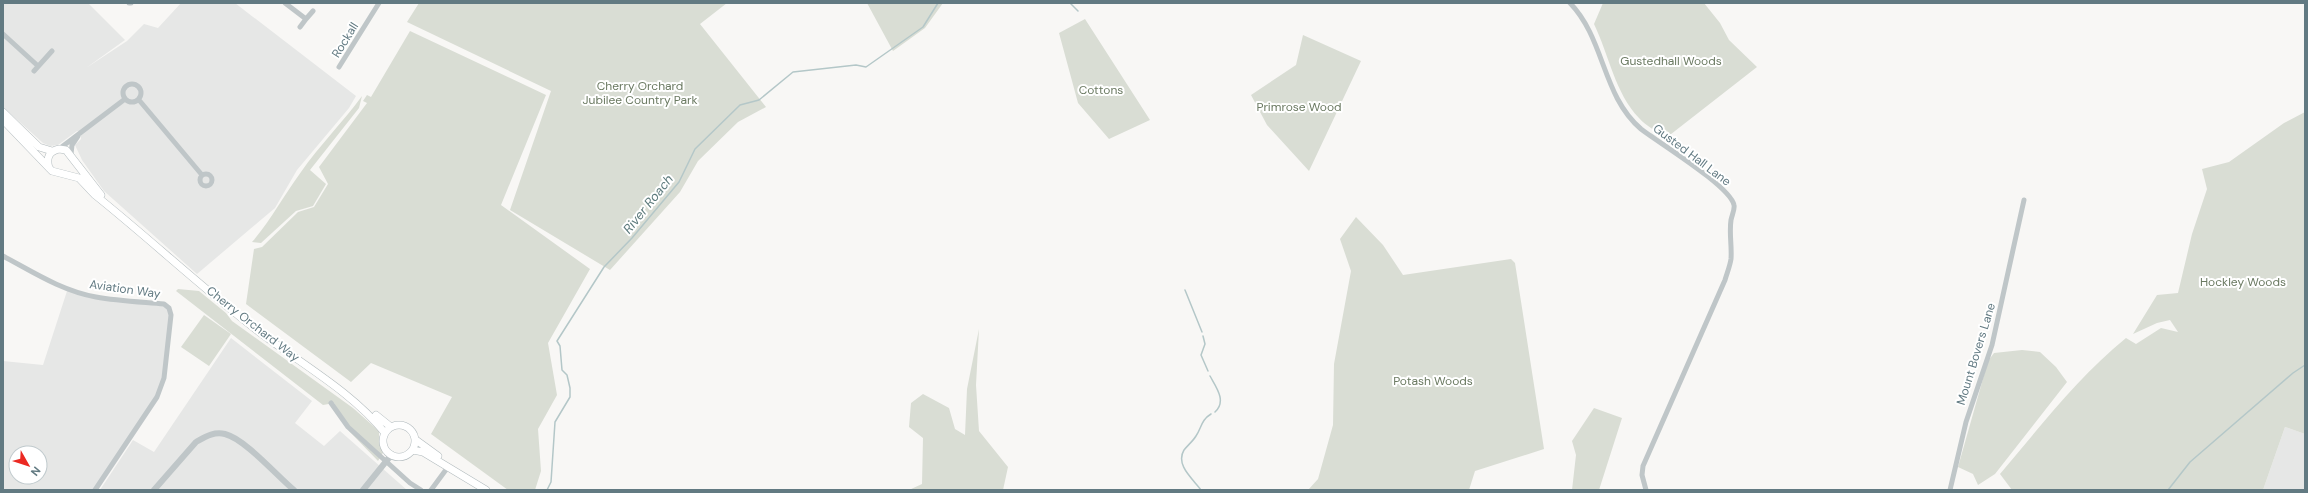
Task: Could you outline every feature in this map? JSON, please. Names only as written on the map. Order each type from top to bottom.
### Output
[{"type":"main road","points":[[3,112],[39,148],[66,150],[72,156],[72,167],[62,174]]},
{"type":"main road","name":"Cherry Orchard Way","points":[[3,120],[54,173],[79,178],[95,195],[258,331],[338,389],[373,418],[385,433]]},
{"type":"main road","points":[[49,168],[48,160],[56,150]]},
{"type":"main road","name":"Cherry Orchard Way","points":[[72,156],[98,192],[121,216]]},
{"type":"main road","points":[[338,389],[356,399],[390,427]]},
{"type":"main road","points":[[416,440],[413,450],[404,456],[392,454],[384,444],[385,433],[390,427],[403,425],[412,430],[416,440],[461,471],[464,475]]},
{"type":"main road","points":[[413,450],[423,452],[464,475],[486,490]]},
{"type":"street","points":[[285,3],[306,19]]},
{"type":"street","name":"Rockall","points":[[339,67],[379,3]]},
{"type":"street","name":"Gusted Hall Lane","points":[[1570,3],[1592,35],[1611,88],[1629,117],[1641,129],[1687,160],[1730,196],[1735,206],[1729,239],[1731,259],[1726,280],[1643,466],[1642,475],[1646,490]]},
{"type":"street","points":[[300,28],[313,11]]},
{"type":"street","points":[[3,34],[38,66]]},
{"type":"street","points":[[34,71],[52,51]]},
{"type":"street","points":[[133,84],[138,86],[141,90],[139,100],[131,103],[125,99],[124,90],[127,86],[133,84]]},
{"type":"street","points":[[56,150],[125,99]]},
{"type":"street","points":[[139,100],[202,175]]},
{"type":"street","points":[[72,156],[72,145],[81,132]]},
{"type":"street","name":"Mount Bovers Lane","points":[[1950,490],[1966,422],[1992,346],[2024,200]]},
{"type":"street","name":"Aviation Way","points":[[3,256],[53,284],[96,297],[164,304],[169,308],[171,314],[164,378],[157,397],[95,490]]},
{"type":"street","points":[[331,403],[348,427],[410,483],[421,490]]},
{"type":"street","points":[[154,490],[196,442],[204,437],[218,434],[224,434],[243,443],[294,490]]},
{"type":"street","points":[[363,490],[392,454]]},
{"type":"street","points":[[431,490],[448,467]]},
{"type":"shaded area","points":[[3,3],[88,3],[125,40],[86,68],[127,41],[144,24],[158,28],[181,3],[235,3],[356,96],[349,108],[297,170],[275,208],[197,274],[104,191],[82,160],[75,145],[81,139],[81,132],[77,131],[58,145],[50,146],[43,143],[3,107]]},
{"type":"shaded area","points":[[68,288],[96,297],[164,304],[171,315],[164,378],[157,397],[95,490],[3,490],[3,361],[43,365]]},
{"type":"shaded area","points":[[231,338],[312,401],[295,423],[324,446],[340,431],[407,490],[100,490],[133,440],[154,452]]},
{"type":"shaded area","points":[[2285,427],[2305,434],[2305,490],[2263,490]]},
{"type":"green space","name":"Cherry Orchard Jubilee Country Park","points":[[419,3],[727,3],[700,24],[766,107],[738,122],[698,161],[680,192],[610,270],[510,210],[551,91],[407,22]]},
{"type":"green space","points":[[867,3],[943,3],[925,28],[893,51]]},
{"type":"green space","name":"Gustedhall Woods","points":[[1603,3],[1704,3],[1720,23],[1729,40],[1757,67],[1666,138],[1639,118],[1624,97],[1618,85],[1594,24]]},
{"type":"green space","name":"Cottons","points":[[1085,19],[1150,120],[1109,139],[1078,103],[1059,33]]},
{"type":"green space","points":[[410,31],[546,95],[501,205],[590,269],[548,343],[557,395],[538,429],[541,471],[535,490],[508,490],[431,434],[452,397],[371,363],[351,382],[246,304],[254,249],[262,247],[298,212],[314,207],[328,184],[319,167],[367,103],[363,101],[367,95],[371,97]]},
{"type":"green space","name":"Primrose Wood","points":[[1303,35],[1361,61],[1309,171],[1267,125],[1251,95],[1296,65]]},
{"type":"green space","points":[[362,96],[359,108],[310,170],[326,184],[313,206],[296,211],[261,243],[252,242],[308,162]]},
{"type":"green space","name":"Hockley Woods","points":[[2305,112],[2305,434],[2285,427],[2263,490],[2012,490],[2000,474],[2060,403],[2108,353],[2126,338],[2136,344],[2161,328],[2178,332],[2170,320],[2157,323],[2133,334],[2157,295],[2178,293],[2192,234],[2207,189],[2202,169],[2229,162],[2284,123]]},
{"type":"green space","name":"Potash Woods","points":[[1356,217],[1383,245],[1403,275],[1511,259],[1515,263],[1544,449],[1475,471],[1469,490],[1308,490],[1318,479],[1333,425],[1334,364],[1351,271],[1340,239]]},
{"type":"green space","points":[[178,289],[199,291],[226,313],[232,321],[353,408],[379,431],[379,442],[384,451],[378,461],[349,431],[334,403],[323,405],[176,291]]},
{"type":"green space","points":[[204,315],[231,334],[209,366],[181,347]]},
{"type":"green space","points":[[979,329],[976,385],[979,431],[1008,467],[1003,490],[909,490],[922,484],[923,438],[909,427],[911,403],[923,394],[949,408],[955,429],[965,435],[967,389]]},
{"type":"green space","points":[[2022,350],[2040,352],[2056,367],[2067,382],[1995,474],[1978,485],[1973,474],[1958,467],[1988,361],[1994,353]]},
{"type":"green space","points":[[1594,408],[1622,418],[1599,490],[1572,490],[1576,455],[1572,441]]},
{"type":"waterway","name":"River Roach","points":[[547,490],[551,482],[555,422],[570,397],[570,388],[567,375],[562,370],[560,346],[557,341],[604,267],[632,238],[679,182],[695,149],[740,105],[759,100],[793,72],[856,65],[866,67],[923,27],[938,3]]},
{"type":"waterway","points":[[1070,3],[1078,11]]},
{"type":"waterway","points":[[1185,290],[1202,332]]},
{"type":"waterway","points":[[1203,336],[1205,344],[1201,355],[1208,371]]},
{"type":"waterway","points":[[2168,490],[2190,462],[2293,373],[2305,365]]},
{"type":"waterway","points":[[1210,376],[1217,389],[1220,399],[1220,403],[1215,412]]},
{"type":"waterway","points":[[1201,490],[1186,472],[1183,466],[1182,456],[1184,450],[1196,436],[1203,421],[1211,414]]}]
